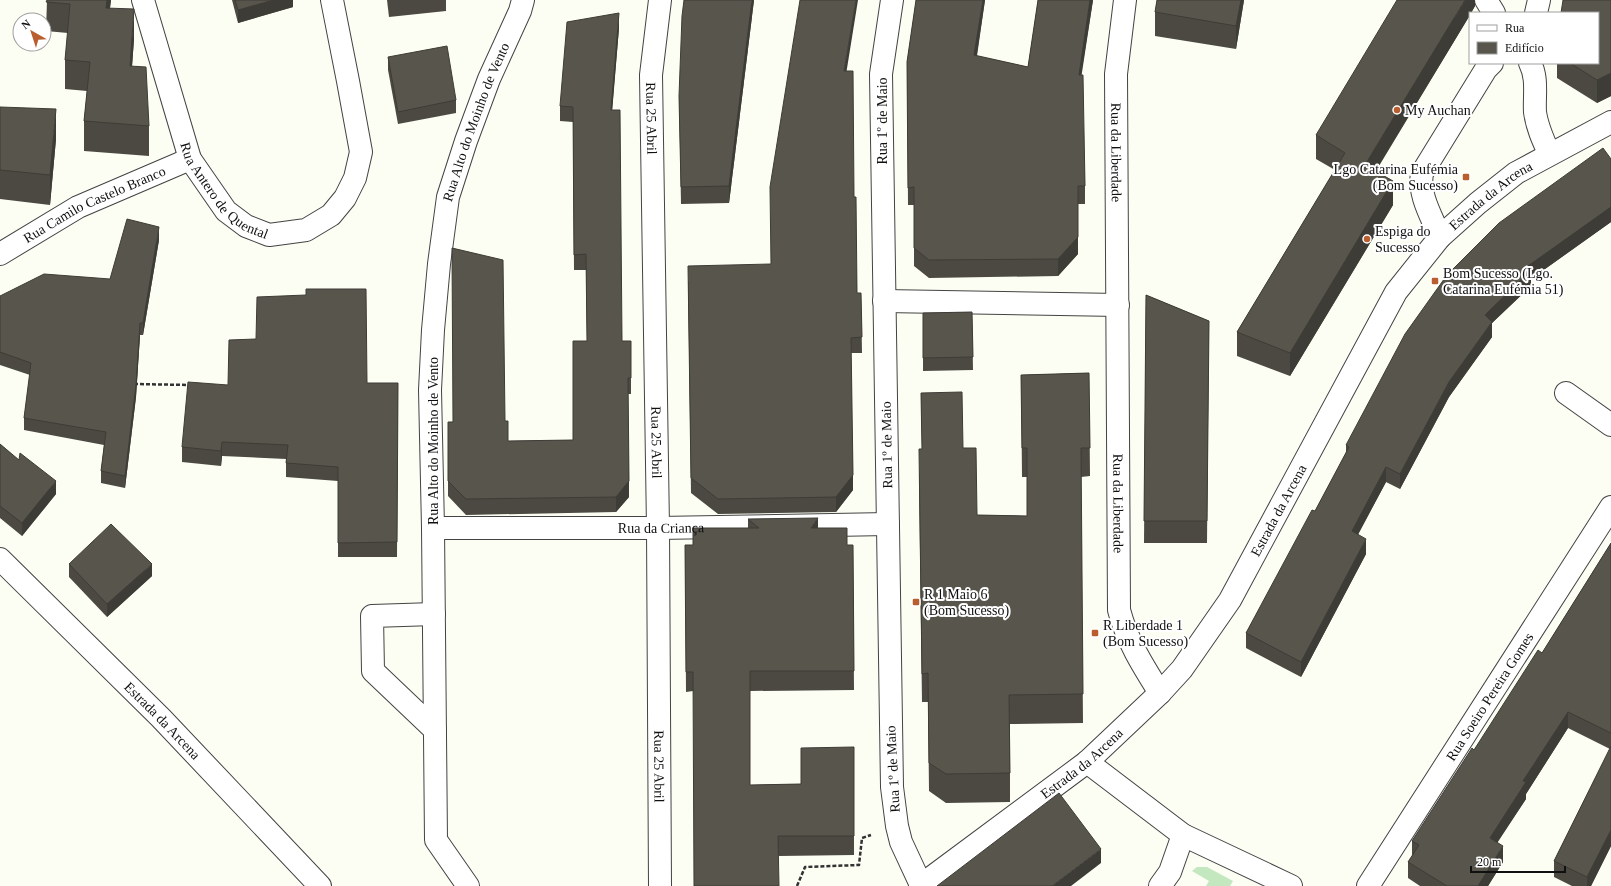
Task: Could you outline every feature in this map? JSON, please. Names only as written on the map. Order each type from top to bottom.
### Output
[{"type":"street","name":"Rua Antero de Quental","points":[[143,0],[190,159],[226,211],[246,226],[269,235],[306,230],[331,215],[345,198],[355,178],[361,152],[332,0]]},
{"type":"street","name":"Rua Alto do Moinho de Vento","points":[[468,886],[436,840],[431,382],[439,264],[448,197],[481,99],[523,0]]},
{"type":"street","name":"Rua 25 Abril","points":[[660,0],[651,76],[658,528],[660,886]]},
{"type":"street","name":"Rua 1º de Maio","points":[[892,0],[881,74],[892,787],[897,826],[901,842],[921,886]]},
{"type":"street","name":"Rua da Liberdade","points":[[1126,0],[1116,74],[1119,610],[1124,630],[1135,653],[1160,693]]},
{"type":"street","points":[[1486,0],[1493,12]]},
{"type":"street","points":[[1536,12],[1539,0]]},
{"type":"street","points":[[1440,237],[1422,194],[1422,173],[1491,64]]},
{"type":"street","points":[[1530,64],[1535,82],[1535,112],[1539,130],[1549,153]]},
{"type":"street","name":"Estrada da Arcena","points":[[921,886],[1087,762],[1160,693],[1182,668],[1230,600],[1396,292],[1440,237],[1478,203],[1516,173],[1549,153],[1611,122]]},
{"type":"street","name":"Rua Camilo Castelo Branco","points":[[0,254],[78,207],[190,159]]},
{"type":"street","points":[[884,301],[1118,304]]},
{"type":"street","points":[[1566,393],[1611,425]]},
{"type":"street","name":"Rua Soeiro Pereira Gomes","points":[[1368,886],[1611,508]]},
{"type":"street","name":"Rua da Criança","points":[[433,528],[658,528],[888,524]]},
{"type":"street","name":"Estrada da Arcena","points":[[0,559],[161,718],[320,886]]},
{"type":"street","points":[[434,614],[372,616],[373,671],[435,730]]},
{"type":"street","points":[[1087,762],[1183,835],[1291,886]]},
{"type":"street","points":[[1160,886],[1170,872],[1183,835]]},
{"type":"path","points":[[132,384],[195,386]]},
{"type":"path","points":[[797,886],[805,866],[859,865]]},
{"type":"green space","points":[[1197,867],[1207,867],[1233,881],[1230,886],[1206,886],[1209,881],[1192,871]]},
{"type":"building","points":[[47,0],[107,0],[106,8],[134,9],[130,66],[146,67],[149,126],[84,121],[90,62],[65,60],[70,4],[46,2]]},
{"type":"building","points":[[235,0],[274,0],[238,10]]},
{"type":"building","points":[[684,0],[752,0],[729,186],[681,187],[679,96]]},
{"type":"building","points":[[800,0],[856,0],[844,71],[853,71],[854,197],[856,197],[857,293],[861,293],[862,337],[851,338],[853,475],[836,497],[718,499],[691,478],[688,266],[771,264],[770,187]]},
{"type":"building","points":[[916,0],[983,0],[974,55],[1028,67],[1038,0],[1090,0],[1079,75],[1083,75],[1085,186],[1078,186],[1078,237],[1058,259],[929,260],[914,248],[914,187],[908,188],[907,62]]},
{"type":"building","points":[[1157,0],[1241,0],[1236,26],[1155,12]]},
{"type":"building","points":[[1397,0],[1465,0],[1365,165],[1393,181],[1290,353],[1237,332],[1345,153],[1316,135]]},
{"type":"building","points":[[1563,0],[1611,0],[1611,73],[1597,80],[1572,64],[1599,64],[1599,12],[1561,12]]},
{"type":"building","points":[[619,13],[611,110],[620,110],[622,341],[631,341],[631,378],[628,378],[629,481],[616,497],[466,499],[448,481],[448,422],[453,422],[452,248],[503,260],[505,421],[508,421],[508,441],[573,440],[573,341],[587,341],[586,254],[574,255],[573,107],[560,106],[567,22]]},
{"type":"building","points":[[447,46],[456,100],[398,112],[388,57]]},
{"type":"building","points":[[0,107],[56,109],[50,175],[0,170]]},
{"type":"building","points":[[1603,148],[1611,159],[1611,207],[1528,266],[1531,270],[1485,315],[1492,322],[1449,382],[1400,474],[1386,467],[1352,531],[1366,539],[1301,662],[1246,633],[1312,510],[1315,511],[1349,447],[1346,445],[1405,334],[1447,275],[1499,223]]},
{"type":"building","points":[[127,219],[159,227],[143,323],[140,323],[136,385],[125,476],[101,471],[106,432],[24,418],[31,363],[0,352],[0,296],[44,274],[110,279]]},
{"type":"building","points":[[306,289],[366,289],[367,383],[398,383],[397,542],[338,543],[338,467],[286,463],[288,445],[222,442],[221,451],[182,447],[188,382],[228,385],[229,340],[256,339],[257,297],[306,295]]},
{"type":"building","points":[[1146,295],[1209,321],[1207,521],[1144,521]]},
{"type":"building","points":[[972,312],[973,357],[923,358],[923,313]]},
{"type":"building","points":[[1089,373],[1090,448],[1081,448],[1083,694],[1009,695],[1010,773],[946,774],[929,763],[928,673],[922,674],[919,449],[922,449],[921,393],[962,392],[963,448],[976,448],[977,515],[1027,516],[1027,448],[1022,448],[1021,375]]},
{"type":"building","points":[[0,444],[19,460],[20,453],[56,481],[22,523],[0,506]]},
{"type":"building","points":[[818,518],[811,528],[847,528],[847,545],[853,545],[854,671],[750,671],[750,785],[801,784],[801,748],[854,747],[854,836],[778,836],[779,886],[694,886],[693,672],[686,672],[685,545],[693,545],[693,528],[759,528],[748,519]]},
{"type":"building","points":[[111,524],[152,564],[107,604],[69,564]]},
{"type":"building","points":[[1611,543],[1611,733],[1568,712],[1523,781],[1526,782],[1490,838],[1503,846],[1478,886],[1447,886],[1408,862],[1419,845],[1412,841],[1472,748],[1474,750],[1538,650],[1542,653]]},
{"type":"building","points":[[1611,746],[1611,830],[1587,877],[1554,861]]},
{"type":"building","points":[[1059,793],[1101,849],[1052,886],[937,886]]},
{"type":"place","name":"My Auchan","points":[[1397,110]]},
{"type":"place","name":"Lgo Catarina Eufémia (Bom Sucesso)","points":[[1466,177]]},
{"type":"place","name":"Espiga do Sucesso","points":[[1367,239]]},
{"type":"place","name":"Bom Sucesso (Lgo. Catarina Eufémia 51)","points":[[1435,281]]},
{"type":"place","name":"R 1 Maio 6 (Bom Sucesso)","points":[[916,602]]},
{"type":"place","name":"R Liberdade 1 (Bom Sucesso)","points":[[1095,633]]}]
